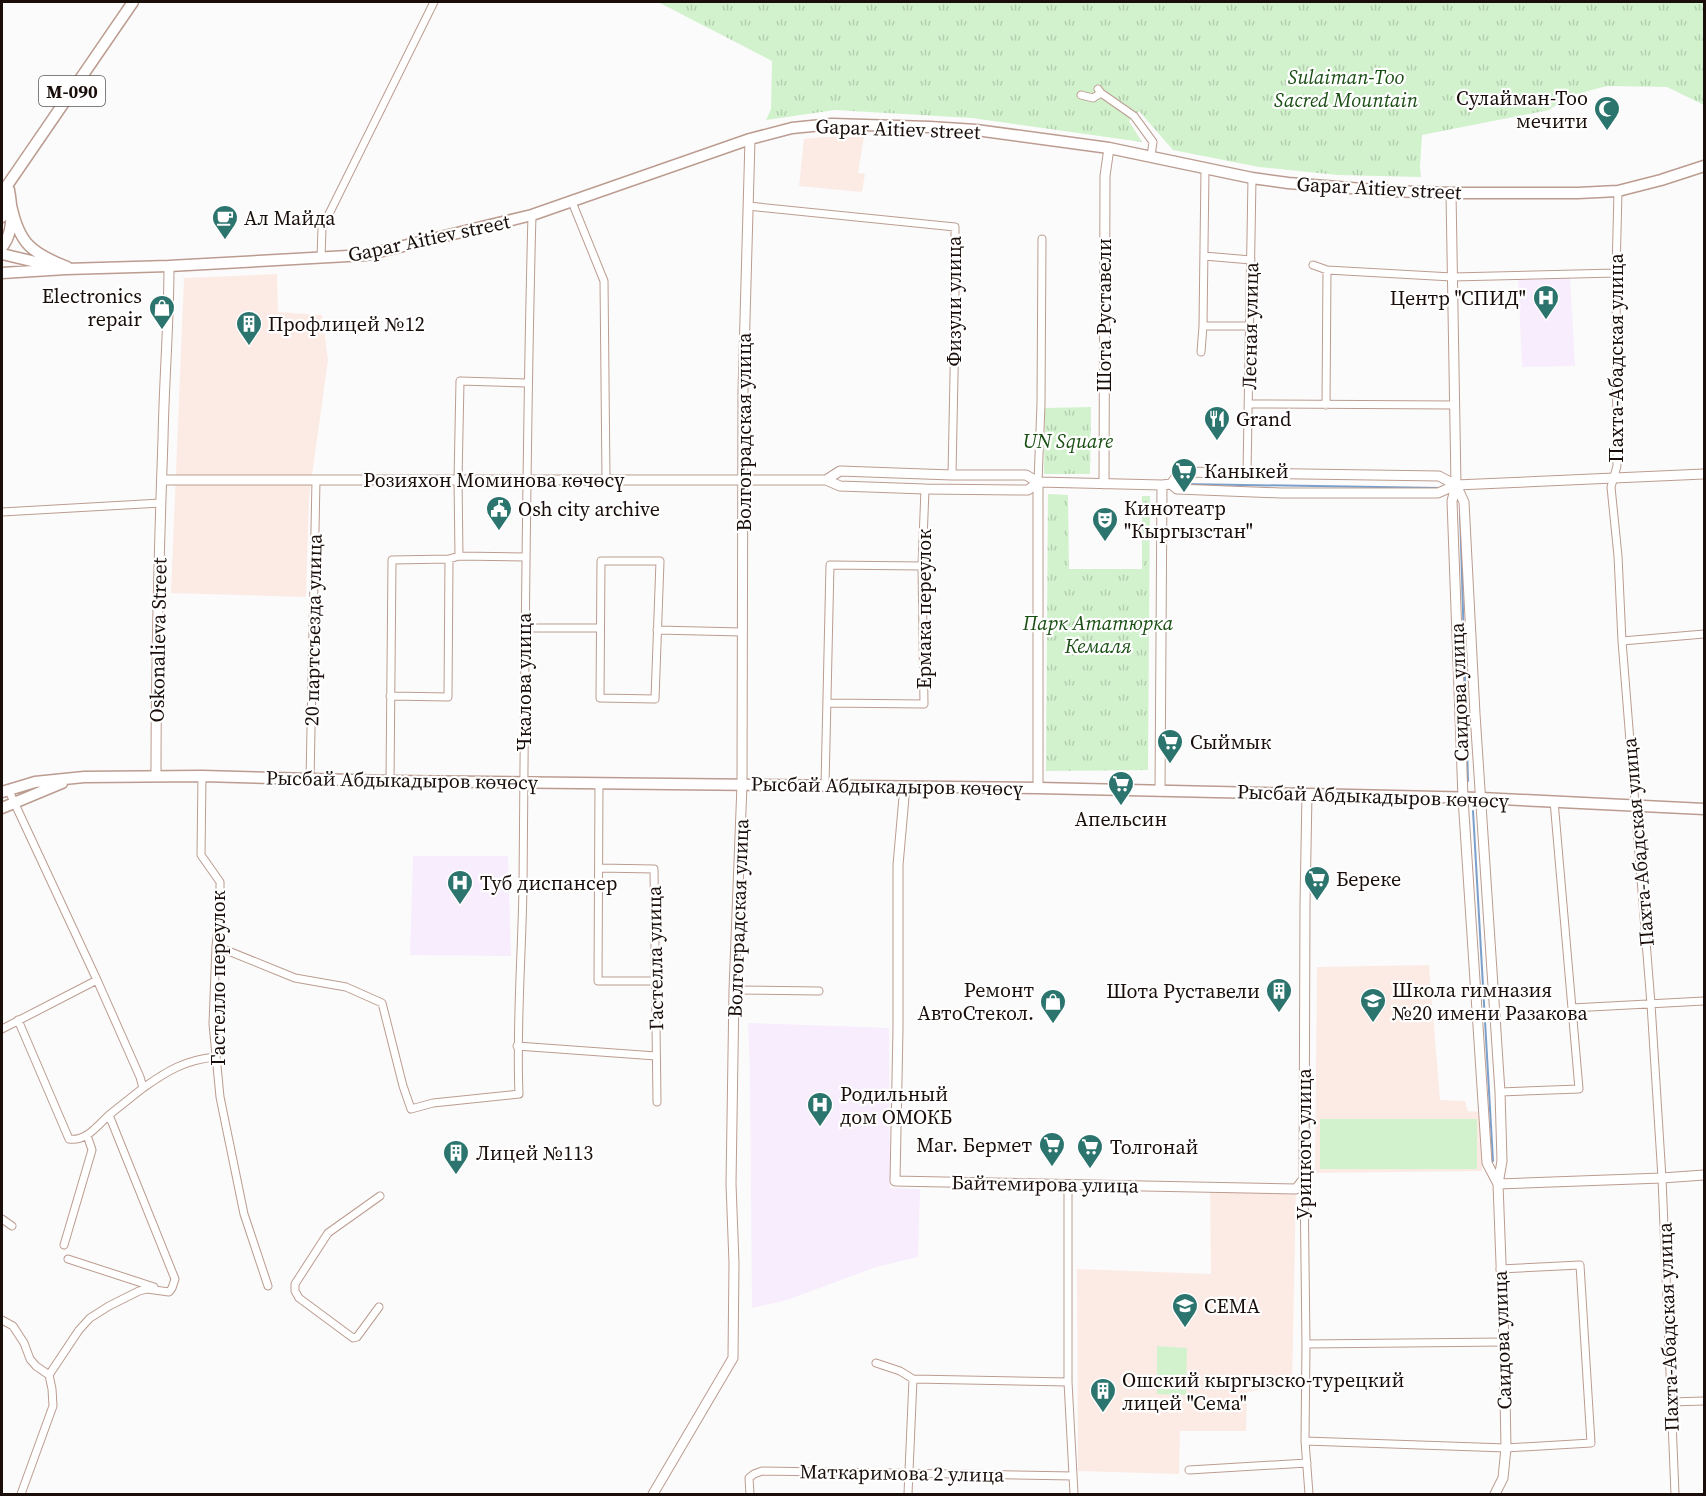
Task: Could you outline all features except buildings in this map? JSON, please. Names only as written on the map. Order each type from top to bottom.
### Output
[{"type":"main road","name":"М-090","points":[[2,218],[7,188],[134,2]]},
{"type":"main road","name":"Gapar Aitiev street","points":[[2,273],[366,255],[532,215],[750,139],[811,125],[851,124],[976,130],[1109,148],[1252,178],[1389,191],[1578,193],[1618,190],[1661,180],[1704,166]]},
{"type":"main road","points":[[7,188],[17,227],[27,244],[48,259],[70,269]]},
{"type":"main road","points":[[2,247],[9,234],[11,205]]},
{"type":"main road","name":"Gapar Aitiev street","points":[[2,254],[70,269]]},
{"type":"main road","name":"Рысбай Абдыкадыров көчөсү","points":[[5,790],[35,782],[108,776],[202,776],[1038,788],[1480,798],[1704,808]]},
{"type":"main road","name":"Рысбай Абдыкадыров көчөсү","points":[[2,808],[70,779]]},
{"type":"street","points":[[321,258],[322,228],[434,2]]},
{"type":"street","points":[[1081,95],[1093,98],[1100,91],[1134,116],[1153,142],[1151,156]]},
{"type":"street","name":"Волгоградская улица","points":[[653,1494],[733,1358],[734,1263],[731,1184],[734,990],[742,785],[743,379],[750,139]]},
{"type":"street","name":"Шота Руставели","points":[[1104,484],[1105,176],[1109,148]]},
{"type":"street","points":[[1201,352],[1205,169]]},
{"type":"street","name":"Лесная улица","points":[[1247,474],[1252,178]]},
{"type":"street","name":"Пахта-Абадская улица","points":[[1618,190],[1617,466],[1611,487],[1651,1004],[1662,1178],[1676,1494]]},
{"type":"street","name":"Саидова улица","points":[[1451,193],[1456,485],[1452,501],[1463,798],[1487,1163],[1498,1184]]},
{"type":"street","points":[[572,201],[604,281],[606,479]]},
{"type":"street","name":"Физули улица","points":[[748,206],[955,227],[956,325],[952,475]]},
{"type":"street","name":"Чкалова улица","points":[[216,946],[295,978],[346,987],[382,1003],[411,1109],[433,1103],[519,1094],[517,1046],[523,888],[527,383],[532,215]]},
{"type":"street","points":[[1038,788],[1038,482],[1042,239]]},
{"type":"street","points":[[1204,256],[1251,260]]},
{"type":"street","points":[[1313,265],[1326,270],[1452,277],[1616,273]]},
{"type":"street","name":"Oskonalieva Street","points":[[156,776],[161,503],[169,266]]},
{"type":"street","points":[[1326,270],[1326,405]]},
{"type":"street","points":[[1203,326],[1249,326]]},
{"type":"street","points":[[459,556],[460,381],[527,383]]},
{"type":"street","points":[[1249,405],[1454,405]]},
{"type":"street","name":"Розияхон Моминова көчөсү","points":[[826,480],[840,471],[1026,475],[1038,482],[1166,484],[1177,489],[1281,494],[1438,493],[1456,485],[1704,474]]},
{"type":"street","name":"Розияхон Моминова көчөсү","points":[[1166,484],[1180,472],[1439,476],[1456,485]]},
{"type":"street","name":"Розияхон Моминова көчөсү","points":[[162,480],[826,480],[840,486],[1028,490],[1038,482]]},
{"type":"street","name":"20 партсъезда улица","points":[[310,779],[316,480]]},
{"type":"street","points":[[1160,791],[1166,484]]},
{"type":"street","name":"Саидова улица","points":[[1456,485],[1464,502],[1480,798],[1500,1092],[1502,1161],[1498,1184],[1506,1448],[1503,1478],[1495,1494]]},
{"type":"street","name":"Ермака переулок","points":[[827,703],[924,704],[922,566],[925,489]]},
{"type":"street","points":[[2,512],[161,503]]},
{"type":"street","points":[[390,780],[392,560],[449,559],[459,556],[525,557]]},
{"type":"street","points":[[390,696],[448,696],[449,559]]},
{"type":"street","points":[[601,561],[660,561],[657,630],[655,699],[600,698],[601,561]]},
{"type":"street","points":[[825,786],[830,565],[922,566]]},
{"type":"street","points":[[525,628],[600,628]]},
{"type":"street","points":[[657,630],[742,632]]},
{"type":"street","points":[[1622,641],[1704,634]]},
{"type":"street","name":"Гастелло переулок","points":[[202,776],[201,855],[220,882],[213,1024],[221,1106],[244,1214],[268,1286]]},
{"type":"street","points":[[598,783],[598,981],[656,981]]},
{"type":"street","name":"Байтемирова улица","points":[[905,786],[898,865],[895,1181],[1296,1189],[1304,1179]]},
{"type":"street","points":[[5,790],[14,802],[97,980],[143,1088]]},
{"type":"street","name":"Урицкого улица","points":[[1307,794],[1304,1179],[1305,1442],[1309,1494]]},
{"type":"street","points":[[1500,1092],[1579,1089],[1554,801]]},
{"type":"street","name":"Гастелла улица","points":[[598,868],[654,869],[657,1102]]},
{"type":"street","points":[[2,1029],[97,980]]},
{"type":"street","points":[[734,990],[819,992]]},
{"type":"street","points":[[1572,1008],[1704,1001]]},
{"type":"street","points":[[18,1020],[69,1139],[76,1140],[87,1135],[143,1088],[178,1065],[215,1057]]},
{"type":"street","points":[[517,1046],[656,1056]]},
{"type":"street","points":[[109,1115],[175,1279],[169,1292]]},
{"type":"street","points":[[64,1245],[92,1150],[87,1135]]},
{"type":"street","points":[[1498,1184],[1704,1175]]},
{"type":"street","points":[[1068,1184],[1068,1382],[1074,1494]]},
{"type":"street","points":[[379,1307],[357,1337],[352,1338],[299,1298],[295,1291],[295,1284],[328,1233],[380,1196]]},
{"type":"street","points":[[2,1220],[12,1226]]},
{"type":"street","points":[[68,1259],[169,1292]]},
{"type":"street","points":[[1305,1442],[1506,1448],[1591,1443],[1580,1265],[1500,1269]]},
{"type":"street","points":[[49,1375],[78,1330],[90,1318],[139,1291],[147,1289],[169,1292]]},
{"type":"street","points":[[2,1320],[13,1326],[24,1343],[30,1359],[49,1375],[52,1389],[53,1406],[21,1494]]},
{"type":"street","points":[[1306,1344],[1504,1342]]},
{"type":"street","points":[[876,1363],[900,1371],[913,1379],[1068,1382]]},
{"type":"street","points":[[908,1494],[913,1379]]},
{"type":"street","points":[[1671,1402],[1704,1401]]},
{"type":"street","points":[[1189,1470],[1307,1463]]},
{"type":"street","name":"Маткаримова 2 улица","points":[[750,1494],[749,1478],[762,1471],[1074,1476]]},
{"type":"shaded area","points":[[864,137],[858,173],[865,174],[862,192],[799,186],[804,139]]},
{"type":"shaded area","points":[[277,274],[278,312],[322,315],[328,360],[309,497],[306,597],[171,593],[184,278]]},
{"type":"shaded area","name":"Центр \"СПИД\"","points":[[1518,275],[1570,277],[1575,366],[1522,367]]},
{"type":"shaded area","name":"Туб диспансер","points":[[413,856],[508,856],[511,956],[410,955]]},
{"type":"shaded area","points":[[1429,965],[1440,1100],[1465,1101],[1468,1111],[1482,1112],[1482,1171],[1315,1173],[1317,967]]},
{"type":"shaded area","name":"Родильный дом ОМОКБ","points":[[748,1023],[889,1028],[890,1188],[920,1189],[918,1257],[876,1267],[787,1300],[752,1308]]},
{"type":"shaded area","name":"СЕМА","points":[[1210,1187],[1296,1189],[1292,1385],[1247,1392],[1246,1431],[1180,1431],[1179,1474],[1078,1471],[1077,1269],[1211,1274]]},
{"type":"green space","name":"Sulaiman-Too Sacred Mountain","points":[[658,2],[1704,2],[1704,105],[1667,87],[1607,86],[1569,96],[1549,110],[1422,135],[1421,177],[1338,175],[1259,167],[1173,150],[1139,111],[1129,121],[1142,142],[972,118],[835,110],[766,120],[771,109],[772,61]]},
{"type":"green space","name":"UN Square","points":[[1091,407],[1090,474],[1044,474],[1045,408]]},
{"type":"green space","name":"Парк Ататюрка Кемаля","points":[[1048,494],[1068,495],[1069,569],[1142,569],[1142,496],[1150,496],[1148,770],[1046,771]]},
{"type":"green space","points":[[1320,1119],[1477,1119],[1477,1169],[1320,1169]]},
{"type":"green space","points":[[1157,1346],[1187,1348],[1186,1395],[1157,1394]]},
{"type":"waterway","points":[[1182,484],[1439,488]]},
{"type":"waterway","points":[[1460,509],[1468,781]]},
{"type":"waterway","points":[[1473,811],[1493,1161]]},
{"type":"place","name":"Сулайман-Тоо мечити","points":[[1607,132]]},
{"type":"place","name":"Ал Майда","points":[[225,241]]},
{"type":"place","name":"Центр \"СПИД\"","points":[[1546,321]]},
{"type":"place","name":"Electronics repair","points":[[162,331]]},
{"type":"place","name":"Профлицей №12","points":[[249,347]]},
{"type":"place","name":"Grand","points":[[1217,442]]},
{"type":"place","name":"Каныкей","points":[[1184,494]]},
{"type":"place","name":"Osh city archive","points":[[499,532]]},
{"type":"place","name":"Кинотеатр \"Кыргызстан\"","points":[[1105,543]]},
{"type":"place","name":"Сыймык","points":[[1170,765]]},
{"type":"place","name":"Апельсин","points":[[1121,807]]},
{"type":"place","name":"Береке","points":[[1317,902]]},
{"type":"place","name":"Туб диспансер","points":[[460,906]]},
{"type":"place","name":"Шота Руставели","points":[[1279,1014]]},
{"type":"place","name":"Школа гимназия №20 имени Разакова","points":[[1373,1024]]},
{"type":"place","name":"Ремонт АвтоСтекол.","points":[[1053,1025]]},
{"type":"place","name":"Родильный дом ОМОКБ","points":[[820,1128]]},
{"type":"place","name":"Маг. Бермет","points":[[1052,1168]]},
{"type":"place","name":"Толгонай","points":[[1090,1170]]},
{"type":"place","name":"Лицей №113","points":[[456,1176]]},
{"type":"place","name":"СЕМА","points":[[1185,1329]]},
{"type":"place","name":"Ошский кыргызско-турецкий лицей \"Сема\"","points":[[1103,1414]]}]
